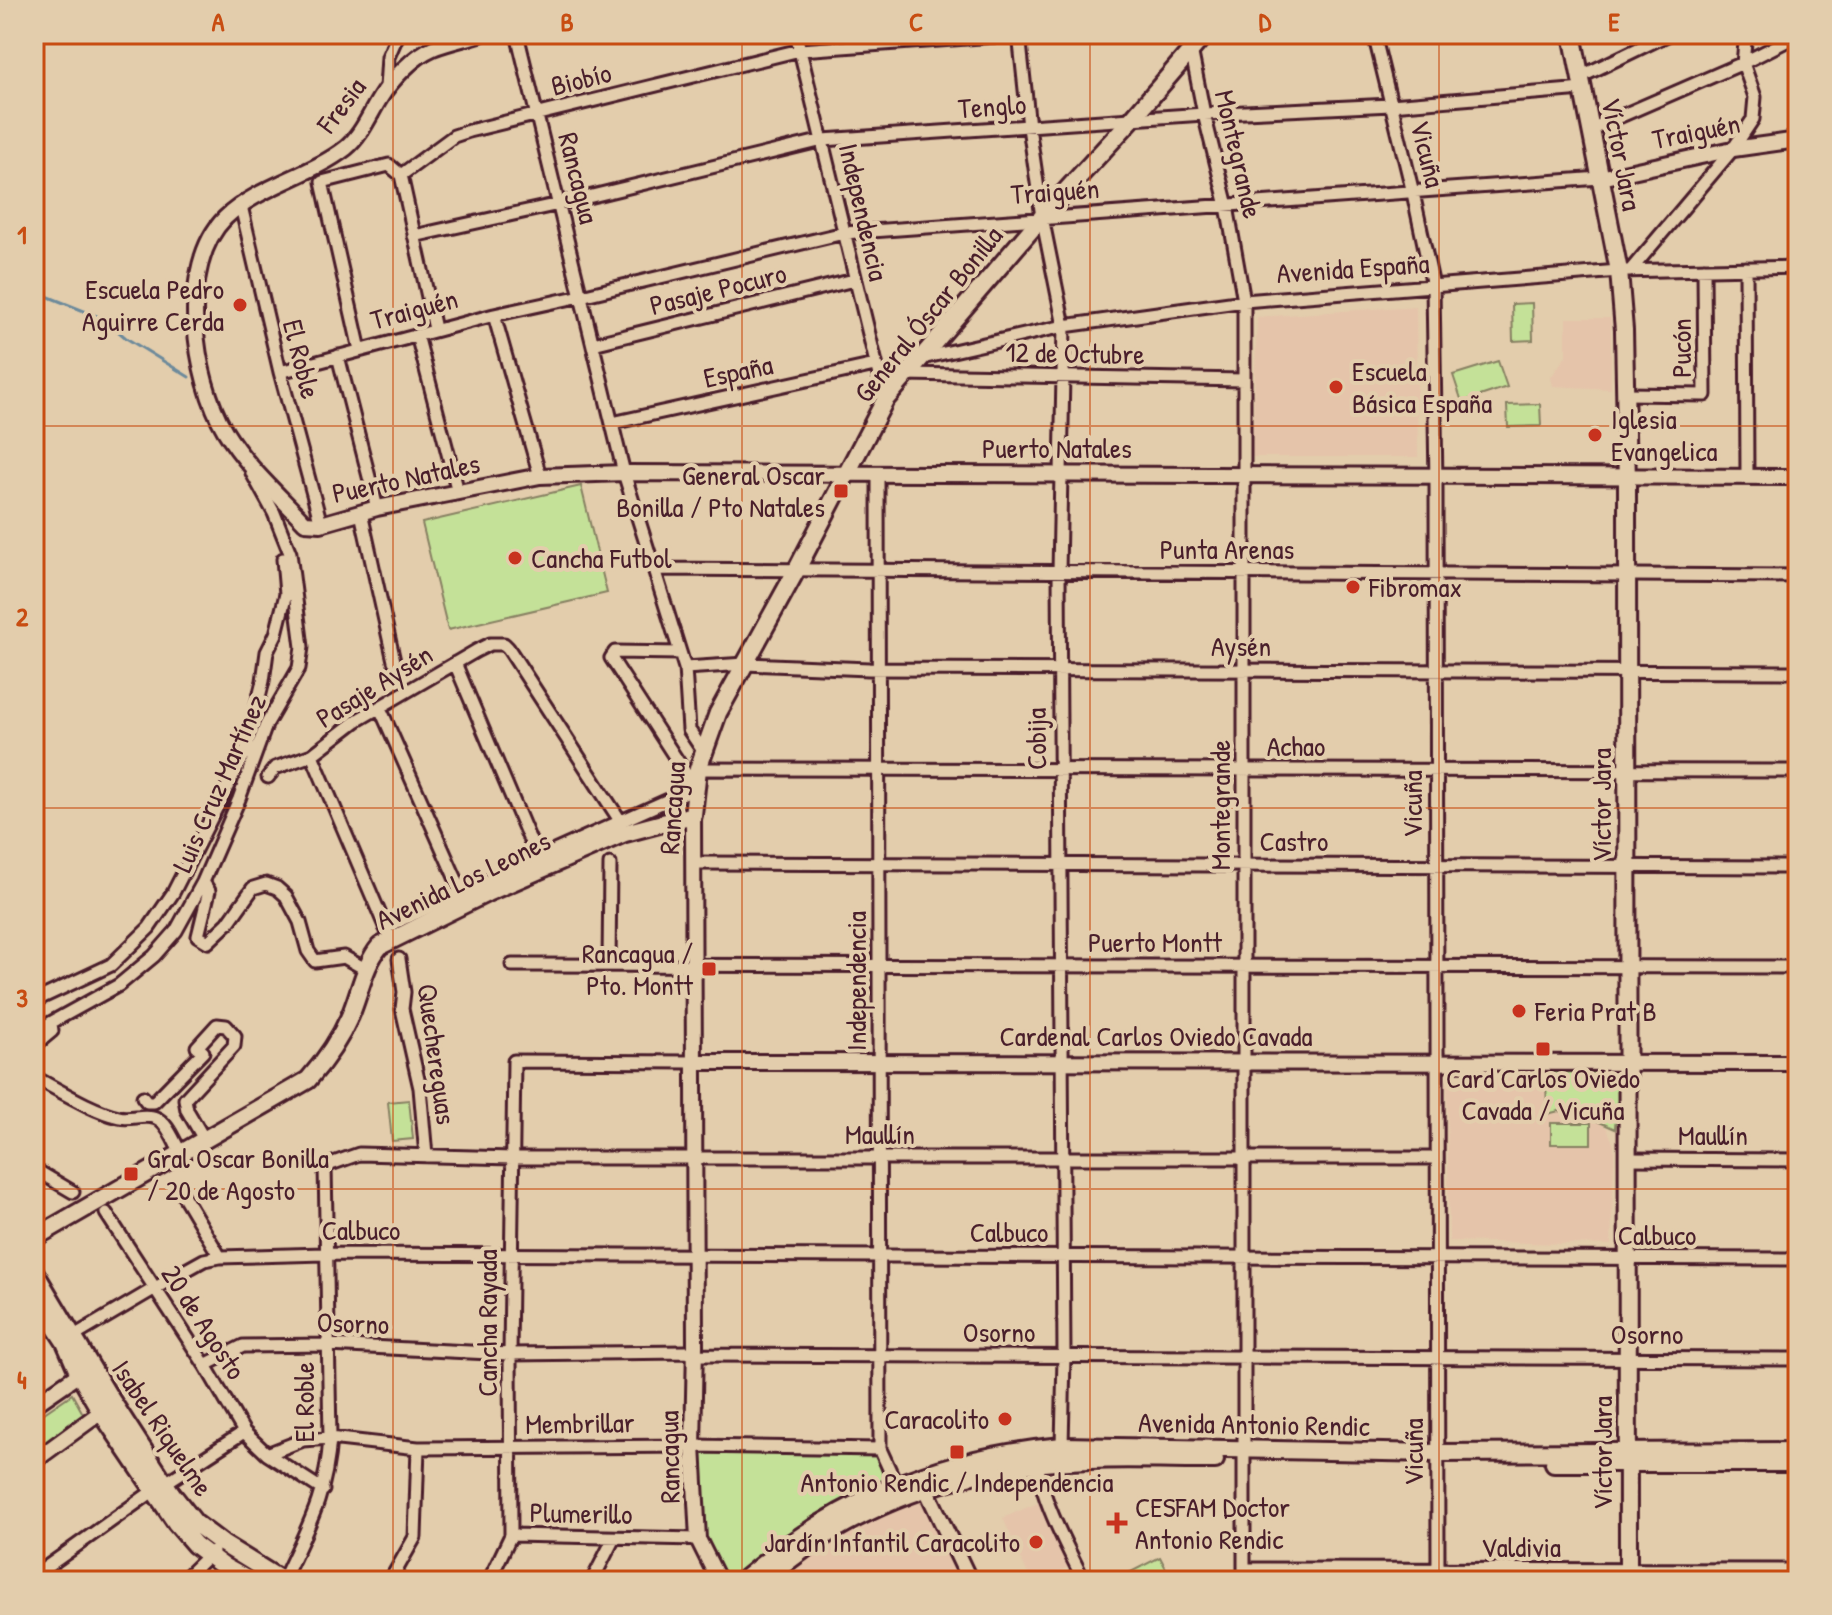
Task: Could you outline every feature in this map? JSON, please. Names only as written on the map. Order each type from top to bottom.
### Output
[{"type":"main road","name":"General Óscar Bonilla","points":[[703,751],[718,713],[885,400],[1042,217],[1132,119],[1190,41],[1205,34]]},
{"type":"main road","name":"Víctor Jara","points":[[1572,34],[1600,178],[1624,271],[1628,1576]]},
{"type":"main road","name":"Rancagua","points":[[693,815],[703,751]]},
{"type":"main road","name":"Avenida Los Leones","points":[[34,1238],[308,1080],[349,1018],[372,955],[388,934],[625,833],[693,815]]},
{"type":"main road","name":"Isabel Riquelme","points":[[34,1271],[69,1340],[79,1374],[101,1412],[195,1523],[283,1581]]},
{"type":"main road","name":"Isabel Riquelme","points":[[34,1295],[99,1380],[164,1489],[176,1523],[195,1545],[250,1581]]},
{"type":"main road","name":"Avenida Antonio Rendic","points":[[742,1581],[834,1513],[896,1484],[976,1459],[1062,1446],[1245,1455],[1628,1458],[1798,1463]]},
{"type":"main road","name":"Avenida Antonio Rendic","points":[[1628,1458],[1798,1451]]},
{"type":"main road","name":"Avenida Antonio Rendic","points":[[765,1581],[841,1527],[899,1499],[980,1474],[1038,1463],[1245,1455]]},
{"type":"street","points":[[386,88],[388,57],[398,34]]},
{"type":"street","name":"Fresia","points":[[321,524],[305,523],[244,459],[210,404],[195,333],[195,287],[210,238],[224,219],[241,206],[334,158],[352,143],[386,88],[430,49],[480,34]]},
{"type":"street","name":"Rancagua","points":[[517,34],[624,473],[685,668],[689,730],[703,751]]},
{"type":"street","name":"Independencia","points":[[796,34],[885,400]]},
{"type":"street","name":"Biobío","points":[[401,175],[454,136],[800,50],[1021,34]]},
{"type":"street","name":"Cobija","points":[[1021,34],[1029,127],[1042,217],[1064,326],[1059,572],[1062,1446]]},
{"type":"street","name":"Vicuña","points":[[1374,34],[1433,286],[1438,1576]]},
{"type":"street","name":"Tenglo","points":[[414,236],[823,140],[1204,114],[1391,105],[1582,83],[1669,34]]},
{"type":"street","points":[[1624,271],[1733,149],[1753,119],[1755,106],[1743,63],[1745,43],[1741,34]]},
{"type":"street","points":[[1591,129],[1743,63],[1798,35]]},
{"type":"street","name":"Montegrande","points":[[1190,41],[1227,206],[1244,301],[1244,1575]]},
{"type":"street","name":"Traiguén","points":[[280,372],[435,329],[844,233],[1600,178],[1733,149],[1798,140]]},
{"type":"street","points":[[360,350],[322,182],[389,165],[401,175],[435,329]]},
{"type":"street","name":"El Roble","points":[[241,206],[280,372],[321,524]]},
{"type":"street","name":"Avenida España","points":[[918,359],[1064,326],[1244,301],[1624,271],[1798,267]]},
{"type":"street","points":[[1746,268],[1747,477]]},
{"type":"street","name":"Pucón","points":[[1625,394],[1705,395],[1704,269]]},
{"type":"street","name":"Pasaje Pocuro","points":[[593,344],[854,280]]},
{"type":"street","points":[[494,315],[540,476]]},
{"type":"street","points":[[417,335],[458,492]]},
{"type":"street","points":[[338,356],[377,508]]},
{"type":"street","name":"España","points":[[612,423],[875,365]]},
{"type":"street","name":"12 de Octubre","points":[[905,374],[1244,380]]},
{"type":"street","name":"Luis Cruz Martínez","points":[[34,1032],[119,985],[154,956],[176,931],[203,882],[239,799],[266,725],[299,668],[302,647],[290,553],[244,459]]},
{"type":"street","name":"Puerto Natales","points":[[321,524],[377,508],[540,476],[624,473],[1798,477]]},
{"type":"street","name":"Independencia","points":[[878,474],[880,1449],[896,1484]]},
{"type":"street","points":[[361,513],[394,661]]},
{"type":"street","points":[[34,1001],[111,965],[149,928],[173,893],[246,750],[267,652],[276,634],[286,594],[282,534]]},
{"type":"street","name":"Punta Arenas","points":[[655,569],[1798,576]]},
{"type":"street","name":"Pasaje Aysén","points":[[268,777],[275,768],[312,755],[356,721],[455,663],[490,644],[499,643],[508,648],[621,822]]},
{"type":"street","points":[[680,653],[615,652],[611,658],[695,788]]},
{"type":"street","points":[[455,663],[537,857]]},
{"type":"street","name":"Aysén","points":[[685,668],[745,664],[879,669],[1798,672]]},
{"type":"street","points":[[380,708],[462,893]]},
{"type":"street","points":[[312,755],[388,934]]},
{"type":"street","name":"Achao","points":[[698,769],[1798,771]]},
{"type":"street","name":"Avenida Los Leones","points":[[388,934],[462,893],[537,857],[695,788]]},
{"type":"street","name":"Rancagua","points":[[693,815],[693,1446],[698,1539],[719,1581]]},
{"type":"street","name":"Castro","points":[[693,863],[1798,867]]},
{"type":"street","points":[[609,965],[610,864]]},
{"type":"street","points":[[203,882],[209,891],[198,936],[208,942],[228,923],[253,888],[266,884],[286,896],[315,961],[344,957],[367,970]]},
{"type":"street","name":"Quechereguas","points":[[399,959],[404,992],[402,1009],[420,1088],[426,1156]]},
{"type":"street","name":"Puerto Montt","points":[[512,965],[1798,967]]},
{"type":"street","name":"Luis Cruz Martínez","points":[[34,1046],[52,1031],[51,1024]]},
{"type":"street","points":[[143,1097],[147,1102],[154,1102],[203,1052],[197,1047],[217,1025],[226,1026],[235,1036],[234,1046],[185,1099],[187,1110],[204,1139]]},
{"type":"street","name":"Cardenal Carlos Oviedo Cavada","points":[[514,1061],[1798,1063]]},
{"type":"street","name":"Cancha Rayada","points":[[489,1581],[511,1535],[514,1061]]},
{"type":"street","points":[[34,1077],[119,1117],[157,1118],[166,1126],[181,1153]]},
{"type":"street","name":"Maullín","points":[[325,1166],[359,1154],[513,1158],[1437,1158]]},
{"type":"street","name":"Maullín","points":[[1628,1159],[1798,1160]]},
{"type":"street","name":"El Roble","points":[[283,1581],[328,1472],[325,1166]]},
{"type":"street","points":[[34,1169],[73,1192]]},
{"type":"street","points":[[179,1188],[220,1257]]},
{"type":"street","name":"20 de Agosto","points":[[106,1213],[205,1365],[244,1432],[267,1454],[323,1490]]},
{"type":"street","name":"Calbuco","points":[[69,1340],[204,1260],[220,1257],[324,1254],[1798,1259]]},
{"type":"street","name":"Osorno","points":[[205,1365],[243,1346],[328,1345],[510,1354],[687,1352],[695,1355],[1798,1359]]},
{"type":"street","points":[[34,1405],[79,1374],[99,1380]]},
{"type":"street","points":[[34,1461],[101,1412]]},
{"type":"street","points":[[34,1576],[244,1432]]},
{"type":"street","points":[[267,1454],[303,1440],[330,1438]]},
{"type":"street","name":"Membrillar","points":[[330,1438],[418,1448],[693,1446],[880,1449]]},
{"type":"street","points":[[390,1581],[415,1537],[418,1448]]},
{"type":"street","points":[[1038,1463],[1038,1472],[1050,1505],[1084,1581]]},
{"type":"street","points":[[926,1489],[970,1581]]},
{"type":"street","name":"Plumerillo","points":[[511,1535],[698,1539]]},
{"type":"street","points":[[592,1581],[614,1538]]},
{"type":"street","points":[[182,1581],[223,1544]]},
{"type":"street","name":"Rancagua","points":[[707,1561],[709,1581]]},
{"type":"street","name":"Valdivia","points":[[1244,1575],[1628,1576],[1798,1570]]},
{"type":"shaded area","name":"Escuela Básica España","points":[[1416,306],[1418,457],[1252,457],[1257,317]]},
{"type":"shaded area","points":[[1566,318],[1611,318],[1611,389],[1553,386],[1551,377],[1566,356]]},
{"type":"shaded area","points":[[1447,1078],[1546,1078],[1548,1114],[1577,1112],[1596,1119],[1607,1128],[1614,1145],[1611,1245],[1449,1241]]},
{"type":"shaded area","points":[[926,1492],[968,1581],[767,1581],[813,1547]]},
{"type":"shaded area","name":"Jardín Infantil Caracolito","points":[[1040,1502],[1070,1566],[1042,1581],[1031,1581],[1003,1518]]},
{"type":"green space","points":[[1532,303],[1533,340],[1513,341],[1512,304]]},
{"type":"green space","points":[[1498,361],[1507,387],[1462,402],[1453,375]]},
{"type":"green space","points":[[1540,404],[1541,426],[1508,427],[1507,405]]},
{"type":"green space","name":"Cancha Futbol","points":[[581,486],[607,593],[448,630],[422,523]]},
{"type":"green space","points":[[1549,1072],[1620,1073],[1620,1107],[1616,1111],[1615,1129],[1577,1112],[1547,1114],[1546,1078]]},
{"type":"green space","points":[[409,1100],[413,1139],[392,1141],[388,1102]]},
{"type":"green space","points":[[1551,1123],[1591,1123],[1591,1144],[1551,1144]]},
{"type":"green space","points":[[72,1394],[86,1419],[34,1454],[34,1420]]},
{"type":"green space","points":[[698,1451],[876,1453],[885,1482],[735,1581],[725,1581],[702,1538]]},
{"type":"green space","points":[[1160,1557],[1172,1580],[1123,1581],[1121,1577]]},
{"type":"waterway","points":[[34,291],[104,319],[126,338],[189,377]]},
{"type":"place","name":"Escuela Pedro Aguirre Cerda","points":[[240,305]]},
{"type":"place","name":"Escuela Básica España","points":[[1336,387]]},
{"type":"place","name":"Iglesia Evangelica","points":[[1595,435]]},
{"type":"place","name":"General Oscar Bonilla / Pto Natales","points":[[841,491]]},
{"type":"place","name":"Cancha Futbol","points":[[515,558]]},
{"type":"place","name":"Fibromax","points":[[1353,587]]},
{"type":"place","name":"Rancagua / Pto. Montt","points":[[709,969]]},
{"type":"place","name":"Feria Prat B","points":[[1519,1011]]},
{"type":"place","name":"Card Carlos Oviedo Cavada / Vicuña","points":[[1543,1049]]},
{"type":"place","name":"Gral Oscar Bonilla / 20 de Agosto","points":[[131,1174]]},
{"type":"place","name":"Caracolito","points":[[1005,1419]]},
{"type":"place","name":"Antonio Rendic / Independencia","points":[[957,1452]]},
{"type":"place","name":"CESFAM Doctor Antonio Rendic","points":[[1117,1523]]},
{"type":"place","name":"Jardín Infantil Caracolito","points":[[1036,1542]]}]
